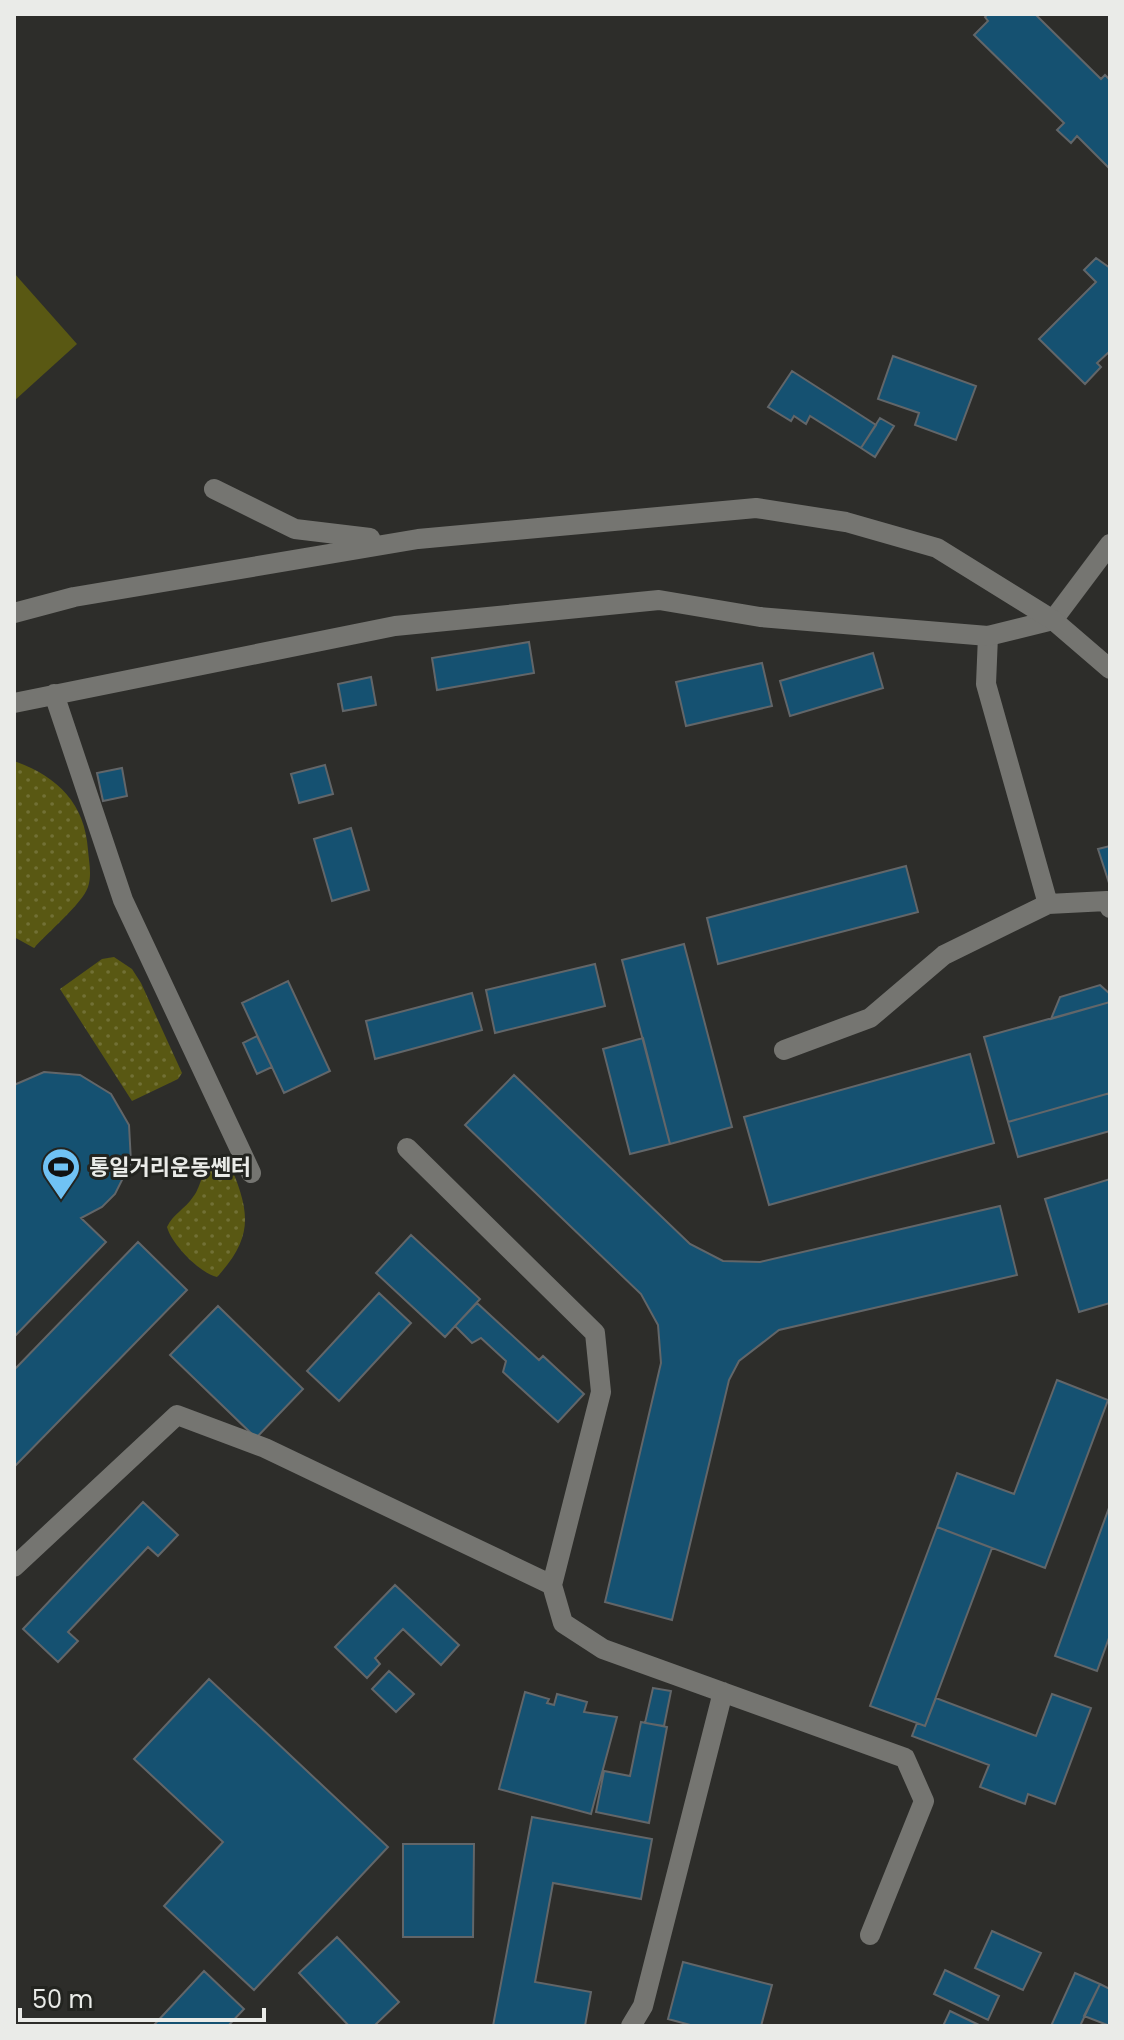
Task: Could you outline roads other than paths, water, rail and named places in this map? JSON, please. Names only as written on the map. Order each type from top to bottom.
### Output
[{"type":"street","points":[[214,489],[295,529],[345,538],[418,539]]},
{"type":"street","points":[[14,613],[74,597],[418,539],[609,524],[756,508],[846,522],[937,548],[1053,620],[1110,669]]},
{"type":"street","points":[[14,703],[395,626],[659,600],[760,617],[988,636],[1053,620],[1110,544]]},
{"type":"street","points":[[988,636],[986,684],[1048,904]]},
{"type":"street","points":[[54,694],[123,900],[251,1173]]},
{"type":"street","points":[[784,1050],[870,1018],[944,955],[1048,904],[1107,901],[1110,908]]},
{"type":"street","points":[[407,1148],[595,1333],[601,1392],[552,1585],[563,1623],[603,1649],[905,1758],[924,1801],[870,1935]]},
{"type":"street","points":[[14,1567],[177,1415],[265,1448],[552,1585]]},
{"type":"street","points":[[631,2026],[643,2006],[723,1692]]},
{"type":"place","name":"통일거리운동쎈터","points":[[61,1201]]}]
